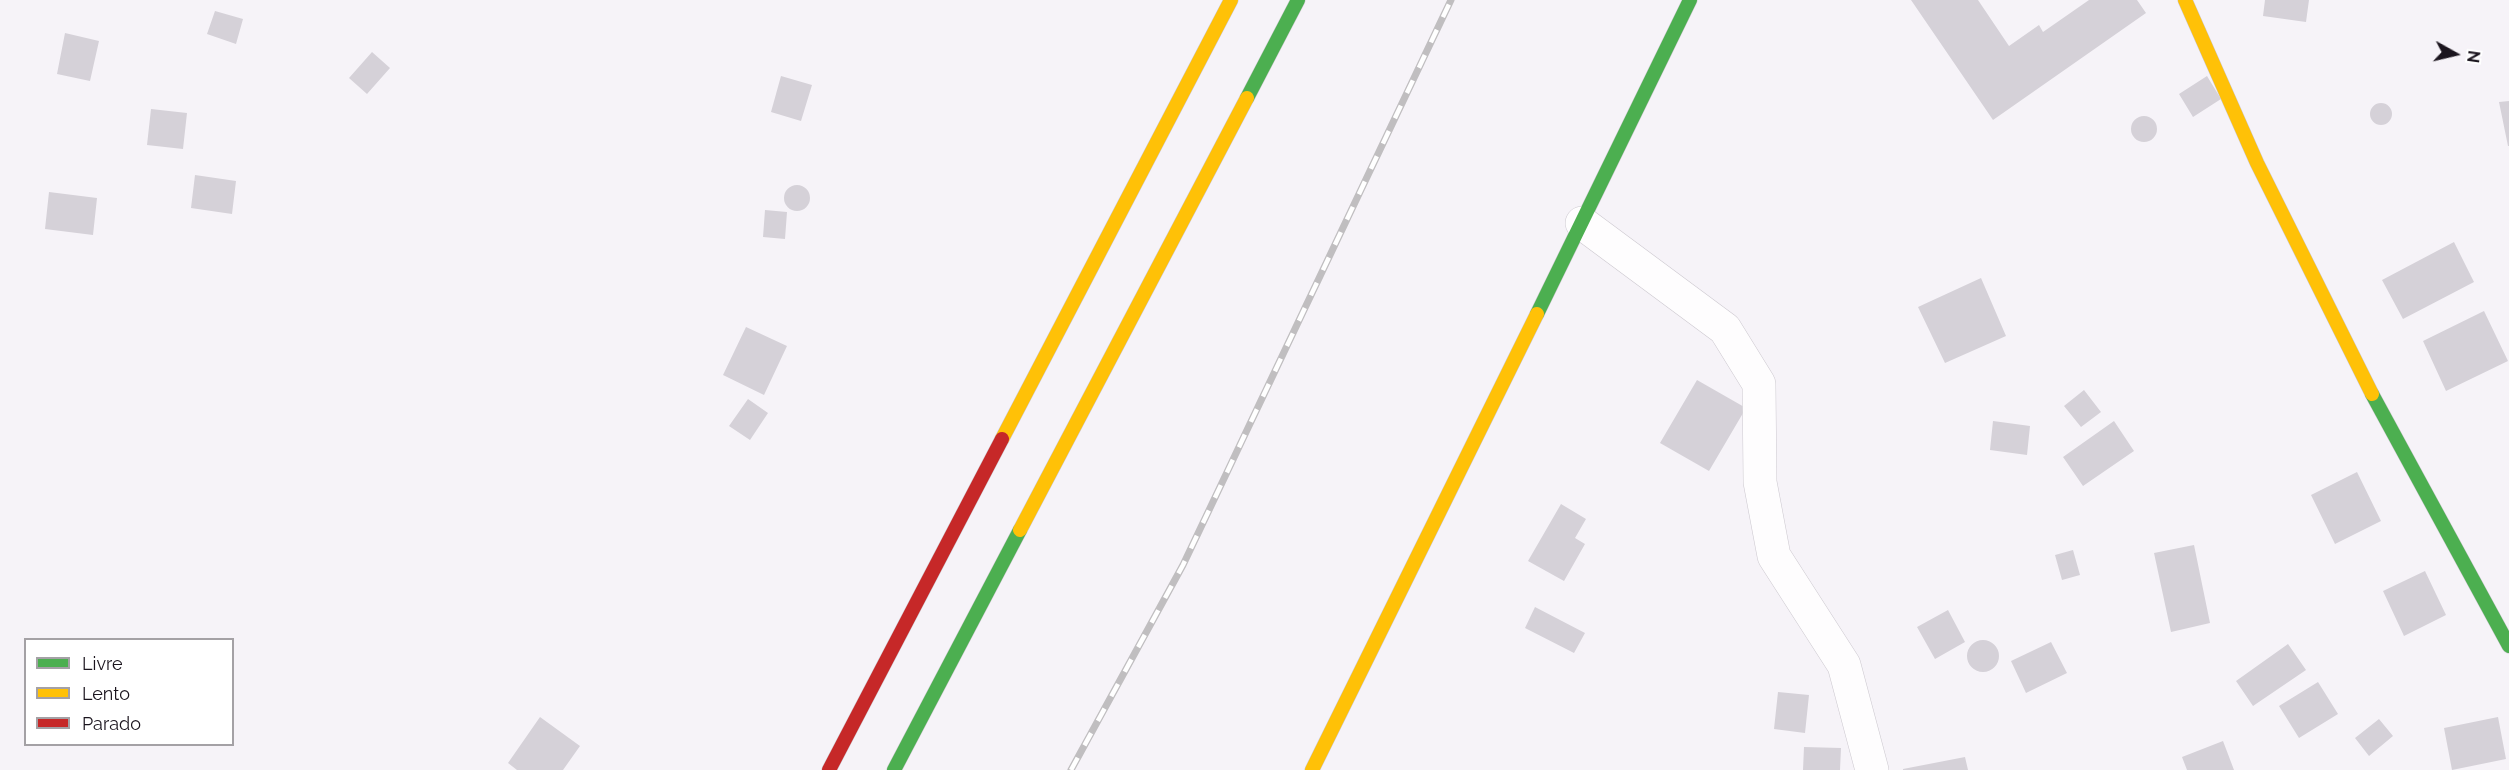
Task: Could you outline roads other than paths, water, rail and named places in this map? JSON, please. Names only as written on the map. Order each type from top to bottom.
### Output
[{"type":"main road","points":[[829,770],[1231,0]]},
{"type":"main road","points":[[894,770],[1298,0]]},
{"type":"main road","points":[[1312,770],[1690,0]]},
{"type":"main road","points":[[2185,0],[2257,163],[2392,436],[2509,646]]},
{"type":"street","points":[[1582,223],[1725,329],[1759,384],[1760,482],[1774,556],[1844,665],[1872,770]]},
{"type":"railway","points":[[1071,770],[1183,565],[1451,0]]}]
